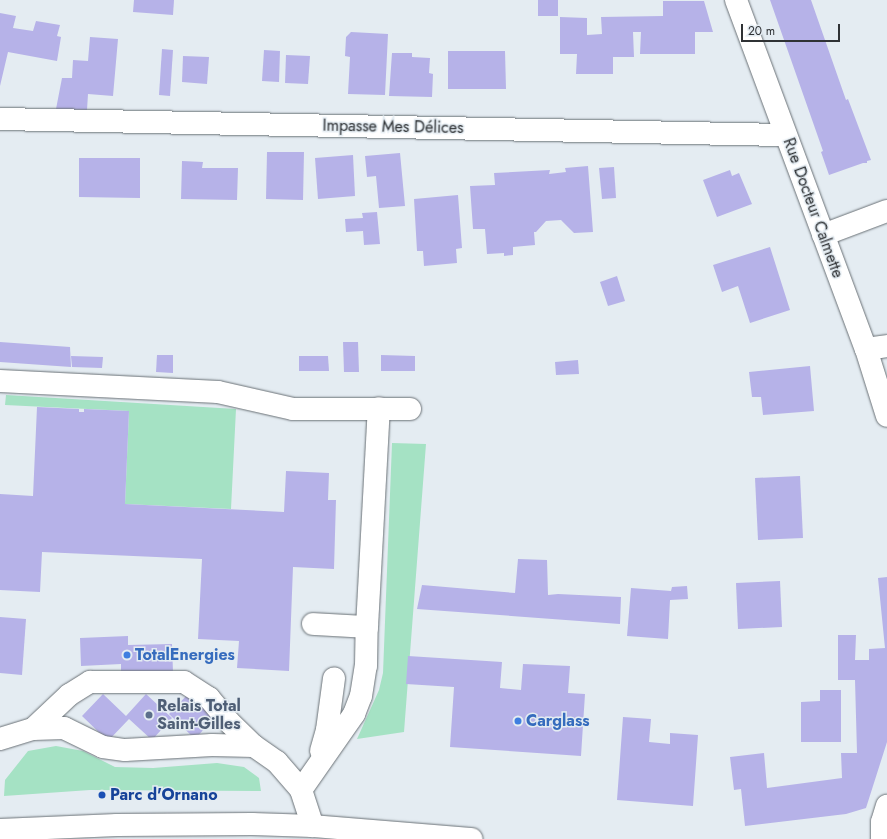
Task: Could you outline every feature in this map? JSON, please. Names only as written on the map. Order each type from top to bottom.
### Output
[{"type":"street","name":"Rue Docteur Calmette","points":[[736,0],[866,350],[887,416]]},
{"type":"street","name":"Impasse Mes Délices","points":[[0,119],[785,135]]},
{"type":"street","points":[[823,234],[887,211]]},
{"type":"street","points":[[866,350],[887,346]]},
{"type":"street","points":[[0,381],[218,392],[293,409],[410,409]]},
{"type":"street","points":[[301,790],[354,714],[361,696],[366,666],[379,408]]},
{"type":"street","points":[[314,624],[367,627]]},
{"type":"street","points":[[317,766],[328,730],[334,678]]},
{"type":"street","points":[[33,729],[69,695],[90,682],[184,682],[209,698],[229,722],[254,746],[277,762],[301,790],[312,826]]},
{"type":"street","points":[[0,739],[33,729],[64,728],[103,747],[125,750],[212,745],[254,746]]},
{"type":"street","points":[[882,839],[882,822],[887,806]]},
{"type":"street","points":[[0,830],[198,823],[312,826],[471,839]]},
{"type":"green space","points":[[6,395],[236,409],[231,509],[125,504],[129,411],[5,405]]},
{"type":"green space","points":[[392,443],[426,444],[404,732],[357,739],[379,690],[383,673]]},
{"type":"green space","points":[[56,746],[83,751],[115,767],[153,768],[217,763],[244,767],[259,778],[261,791],[90,790],[4,796],[5,780],[28,751]]},
{"type":"building","points":[[134,0],[174,0],[173,15],[133,12]]},
{"type":"building","points":[[538,0],[558,0],[558,16],[538,16]]},
{"type":"building","points":[[770,0],[811,0],[846,100],[848,99],[871,160],[867,161],[867,163],[863,163],[829,175],[821,152],[823,151]]},
{"type":"building","points":[[663,1],[704,1],[713,32],[695,32],[695,54],[640,54],[641,32],[633,32],[634,57],[613,57],[613,74],[576,74],[577,54],[560,54],[560,17],[587,18],[587,35],[602,34],[601,17],[663,16]]},
{"type":"building","points":[[0,13],[16,16],[13,28],[33,31],[36,21],[60,25],[57,36],[61,37],[57,61],[8,52],[0,86]]},
{"type":"building","points":[[351,32],[388,34],[385,95],[348,94],[350,57],[345,56],[346,37]]},
{"type":"building","points":[[90,37],[118,39],[113,96],[88,94],[87,110],[56,109],[62,78],[72,78],[73,60],[88,61]]},
{"type":"building","points":[[162,49],[173,50],[170,96],[159,95]]},
{"type":"building","points":[[264,50],[280,51],[279,82],[262,81]]},
{"type":"building","points":[[448,51],[505,51],[506,89],[448,89]]},
{"type":"building","points":[[392,53],[412,53],[412,57],[430,58],[429,73],[433,74],[432,97],[389,96]]},
{"type":"building","points":[[286,55],[310,56],[308,84],[285,83]]},
{"type":"building","points":[[183,56],[209,57],[207,84],[182,82]]},
{"type":"building","points":[[267,152],[304,152],[303,200],[266,199]]},
{"type":"building","points":[[400,153],[405,206],[379,208],[376,176],[367,177],[365,156]]},
{"type":"building","points":[[353,155],[355,196],[318,199],[315,158]]},
{"type":"building","points":[[79,158],[140,158],[140,198],[79,197]]},
{"type":"building","points":[[182,161],[203,162],[202,168],[238,168],[237,200],[181,199]]},
{"type":"building","points":[[588,166],[593,232],[574,233],[561,220],[546,221],[536,232],[534,232],[535,245],[513,247],[513,255],[504,256],[504,253],[487,254],[485,229],[473,229],[470,186],[495,185],[494,173],[550,170],[549,174],[566,172],[565,168]]},
{"type":"building","points":[[614,167],[616,198],[602,199],[599,168]]},
{"type":"building","points":[[730,170],[732,176],[739,173],[752,204],[717,217],[703,180]]},
{"type":"building","points":[[458,195],[462,248],[456,249],[457,263],[424,266],[423,251],[417,251],[414,199]]},
{"type":"building","points":[[377,212],[380,244],[364,245],[363,231],[346,232],[345,219],[363,218],[362,213]]},
{"type":"building","points":[[770,247],[790,310],[750,323],[738,286],[722,292],[713,265]]},
{"type":"building","points":[[617,276],[625,301],[608,306],[600,282]]},
{"type":"building","points":[[0,342],[70,347],[71,367],[0,362]]},
{"type":"building","points":[[343,342],[358,342],[359,372],[344,372]]},
{"type":"building","points":[[157,355],[173,355],[173,373],[156,372]]},
{"type":"building","points":[[381,355],[415,356],[415,371],[381,371]]},
{"type":"building","points":[[71,356],[103,357],[102,368],[72,367]]},
{"type":"building","points":[[299,356],[328,356],[329,371],[299,371]]},
{"type":"building","points":[[578,360],[579,374],[556,375],[555,362]]},
{"type":"building","points":[[810,366],[814,411],[763,415],[761,397],[752,397],[749,372]]},
{"type":"building","points":[[37,407],[79,409],[79,412],[84,412],[84,409],[129,411],[125,504],[284,512],[286,471],[329,473],[328,500],[336,500],[334,569],[293,567],[289,671],[237,668],[239,641],[198,639],[202,559],[42,552],[40,592],[0,590],[0,494],[33,496]]},
{"type":"building","points":[[800,476],[803,538],[758,540],[755,478]]},
{"type":"building","points":[[518,559],[547,560],[548,595],[558,594],[621,597],[620,624],[417,609],[422,585],[515,593]]},
{"type":"building","points":[[887,577],[887,742],[866,808],[846,814],[745,826],[741,789],[734,790],[730,757],[764,753],[767,788],[842,778],[841,753],[857,753],[855,680],[838,680],[838,635],[856,635],[855,660],[869,660],[869,649],[885,648],[878,578]]},
{"type":"building","points":[[780,581],[782,627],[738,629],[736,583]]},
{"type":"building","points":[[687,586],[688,599],[670,600],[668,639],[627,636],[631,588],[671,591],[672,587]]},
{"type":"building","points":[[0,617],[26,619],[22,675],[0,673]]},
{"type":"building","name":"TotalEnergies","points":[[128,636],[128,645],[172,644],[173,672],[121,673],[121,664],[81,666],[80,638]]},
{"type":"building","name":"Carglass","points":[[408,656],[502,662],[500,688],[521,690],[523,664],[570,666],[568,693],[585,694],[581,756],[450,747],[454,687],[406,684]]},
{"type":"building","points":[[820,690],[841,690],[841,742],[801,742],[801,702],[820,701]]},
{"type":"building","points":[[189,693],[215,717],[195,739],[169,714]]},
{"type":"building","points":[[103,694],[126,716],[146,694],[172,718],[152,740],[129,719],[108,741],[82,716]]},
{"type":"building","points":[[623,717],[651,719],[649,742],[670,744],[670,733],[698,735],[693,806],[617,800]]},
{"type":"place","name":"TotalEnergies","points":[[127,655]]},
{"type":"place","name":"Relais Total Saint-Gilles","points":[[149,715]]},
{"type":"place","name":"Carglass","points":[[518,721]]},
{"type":"place","name":"Parc d'Ornano","points":[[102,795]]}]
